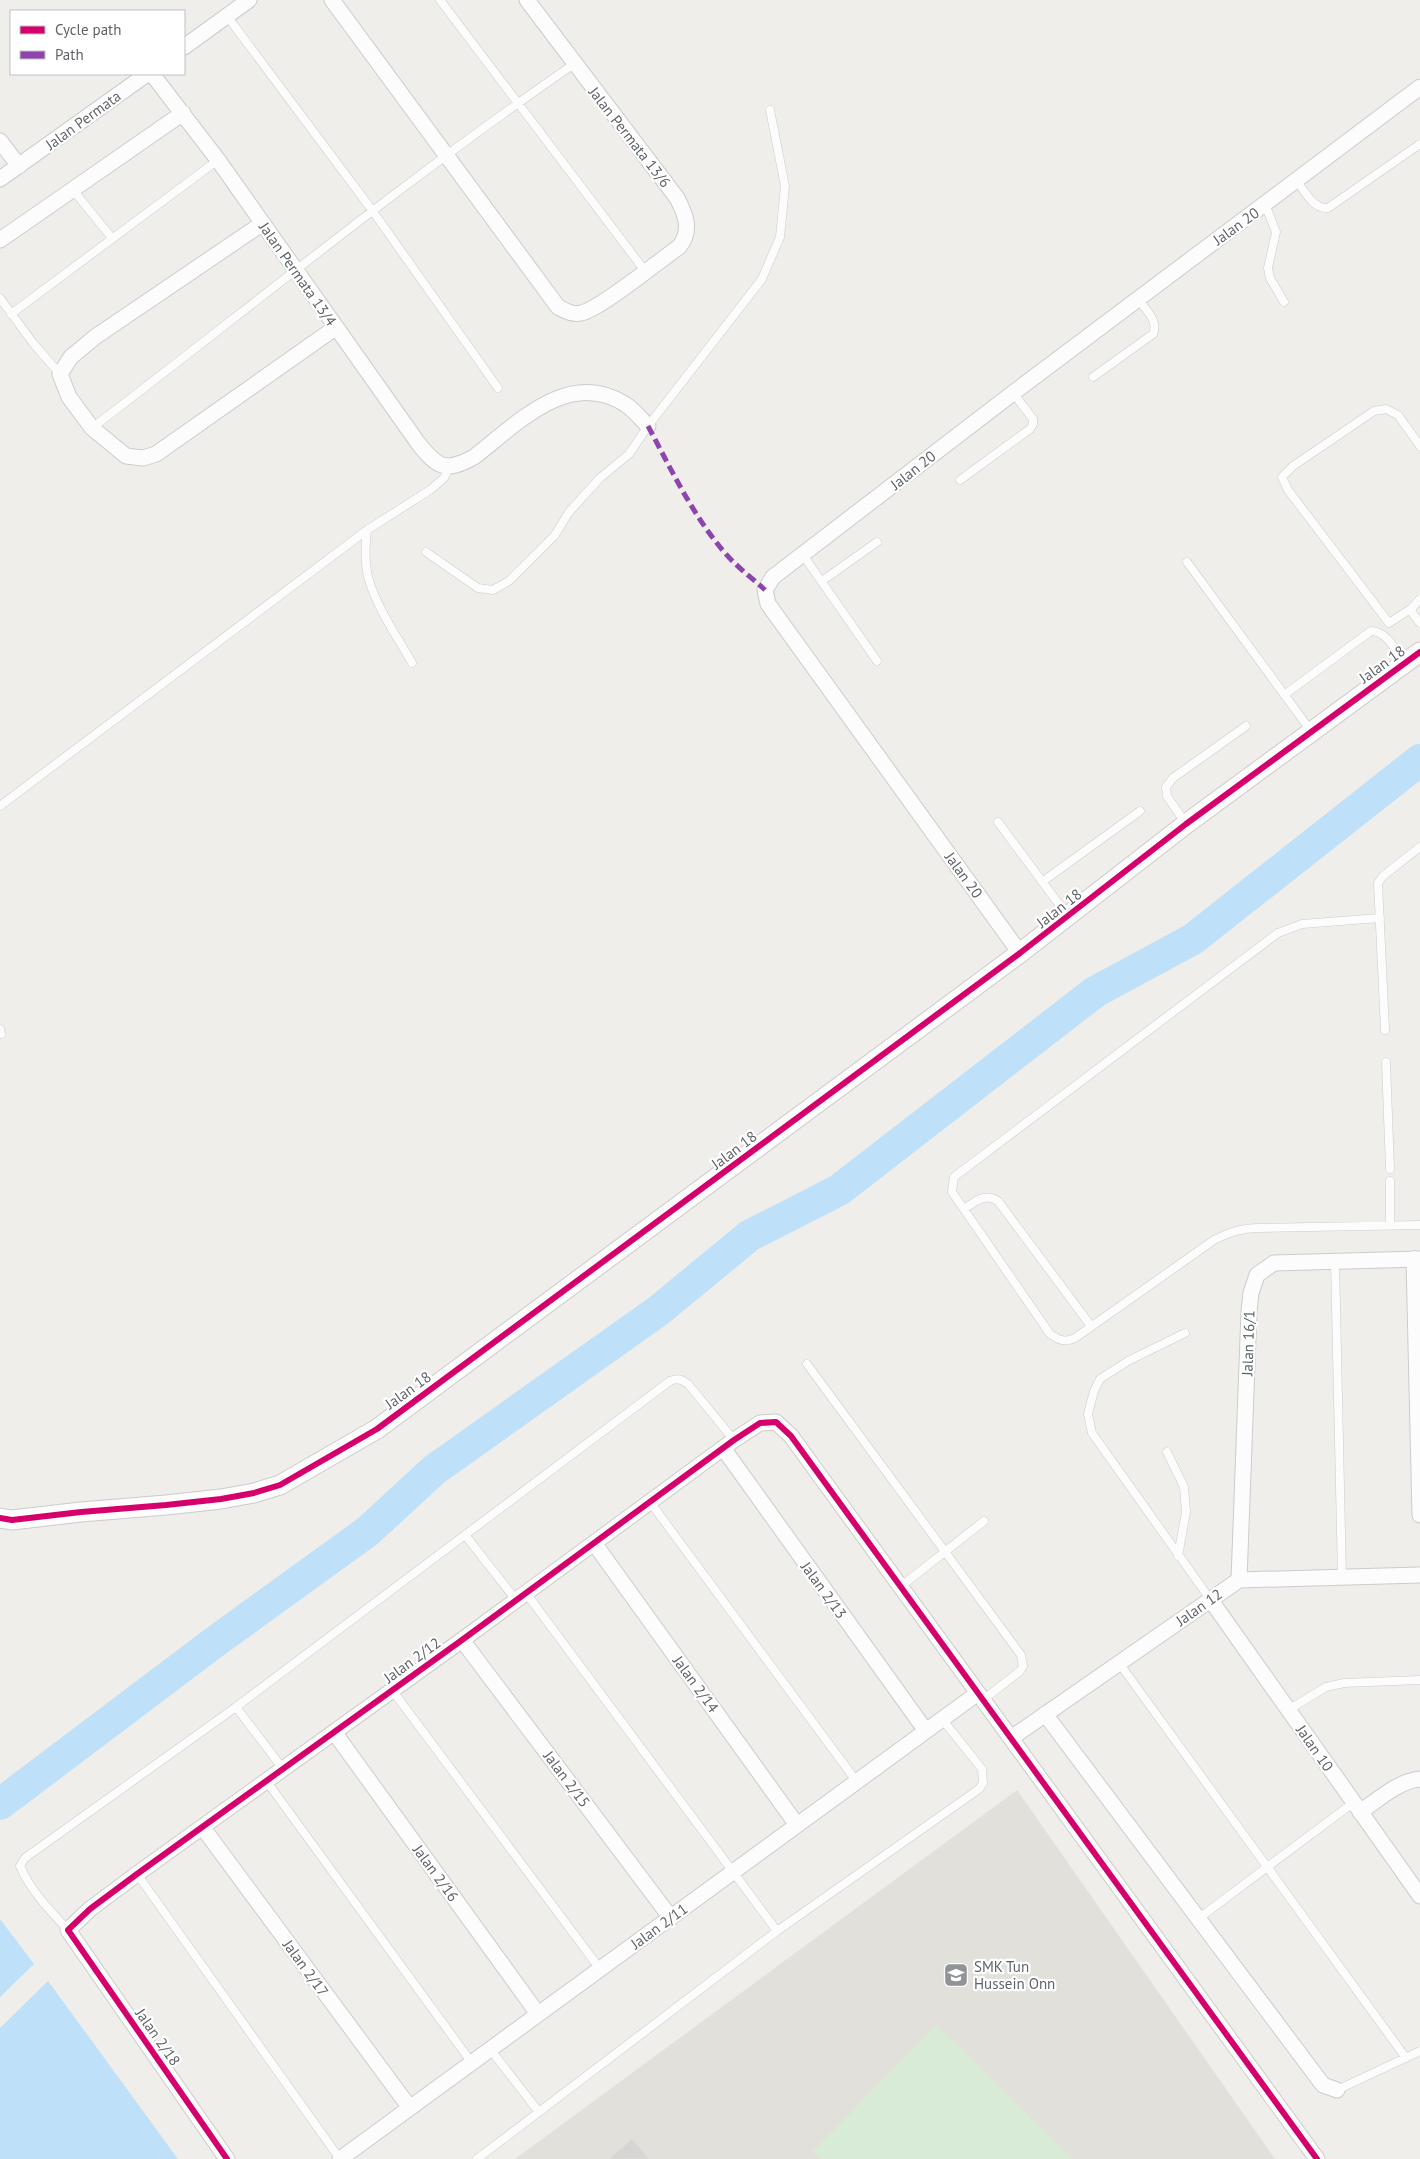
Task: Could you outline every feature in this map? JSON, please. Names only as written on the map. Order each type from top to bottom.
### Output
[{"type":"street","points":[[185,46],[249,0]]},
{"type":"street","name":"Jalan Permata 13/6","points":[[332,0],[448,155],[558,307],[569,313],[582,313],[597,306],[679,247],[685,238],[687,226],[685,212],[678,198],[527,0]]},
{"type":"street","name":"Jalan Permata","points":[[0,180],[146,75]]},
{"type":"street","name":"Jalan Permata 13/4","points":[[153,75],[218,160],[335,328],[429,457],[438,464],[449,468]]},
{"type":"street","name":"Jalan 20","points":[[1020,953],[768,604],[765,590],[773,577],[803,556],[1013,393],[1420,88]]},
{"type":"street","points":[[0,240],[183,113]]},
{"type":"street","points":[[0,141],[19,166]]},
{"type":"street","points":[[263,223],[95,337],[71,357],[60,374],[69,397],[92,428],[126,456],[143,458],[156,454],[335,328]]},
{"type":"street","points":[[449,468],[474,457],[541,405],[575,392],[612,397],[627,405],[648,426]]},
{"type":"street","name":"Jalan 18","points":[[0,1518],[12,1520],[221,1499],[280,1485],[377,1429],[1020,953],[1186,824],[1420,652]]},
{"type":"street","points":[[1417,1259],[1420,1515]]},
{"type":"street","name":"Jalan 16/1","points":[[1239,1580],[1251,1293],[1257,1275],[1274,1263],[1417,1259]]},
{"type":"street","name":"Jalan 2/12","points":[[68,1930],[90,1909],[137,1874],[267,1782],[728,1444],[760,1423],[776,1422],[791,1436],[900,1587]]},
{"type":"street","name":"Jalan 2/13","points":[[728,1444],[926,1731]]},
{"type":"street","name":"Jalan 2/14","points":[[594,1543],[798,1825]]},
{"type":"street","points":[[1239,1580],[1420,1575]]},
{"type":"street","name":"Jalan 12","points":[[1011,1738],[1239,1580]]},
{"type":"street","points":[[900,1587],[1317,2159]]},
{"type":"street","name":"Jalan 10","points":[[1210,1599],[1420,1896]]},
{"type":"street","name":"Jalan 2/15","points":[[462,1640],[671,1918]]},
{"type":"street","name":"Jalan 2/11","points":[[340,2159],[942,1719],[980,1697]]},
{"type":"street","points":[[1045,1714],[1323,2085],[1336,2090]]},
{"type":"street","name":"Jalan 2/16","points":[[334,1732],[538,2014]]},
{"type":"street","points":[[1357,1807],[1411,1780],[1420,1779]]},
{"type":"street","name":"Jalan 2/17","points":[[203,1828],[410,2108]]},
{"type":"street","name":"Jalan 2/18","points":[[68,1930],[227,2159]]},
{"type":"lane","points":[[440,0],[645,271]]},
{"type":"lane","points":[[227,16],[372,210],[498,388]]},
{"type":"lane","points":[[92,428],[372,210],[518,102],[574,64]]},
{"type":"lane","points":[[426,552],[478,588],[492,590],[509,581],[555,535],[569,512],[600,478],[629,454],[648,426],[762,279],[780,237],[785,186],[770,110]]},
{"type":"lane","points":[[1297,181],[1314,203],[1321,209],[1328,208],[1420,144]]},
{"type":"lane","points":[[11,314],[218,160]]},
{"type":"lane","points":[[73,190],[112,238]]},
{"type":"lane","points":[[1266,204],[1276,232],[1268,268],[1270,278],[1284,302]]},
{"type":"lane","points":[[0,298],[60,374]]},
{"type":"lane","points":[[1093,377],[1153,334],[1156,328],[1155,322],[1138,300]]},
{"type":"lane","points":[[960,480],[1030,429],[1033,419],[1013,393]]},
{"type":"lane","points":[[1420,446],[1398,415],[1386,409],[1374,410],[1293,466],[1282,477],[1288,490],[1389,623],[1412,608],[1420,599]]},
{"type":"lane","points":[[0,806],[367,530],[430,490],[444,478],[449,468]]},
{"type":"lane","points":[[367,530],[365,553],[368,579],[373,593],[412,663]]},
{"type":"lane","points":[[822,581],[877,542]]},
{"type":"lane","points":[[803,556],[877,661]]},
{"type":"lane","points":[[1187,562],[1311,731]]},
{"type":"lane","points":[[1412,608],[1413,614],[1420,623]]},
{"type":"lane","points":[[1284,695],[1371,631],[1378,631],[1385,636],[1404,663]]},
{"type":"lane","points":[[1186,824],[1167,796],[1166,787],[1173,778],[1246,726]]},
{"type":"lane","points":[[1042,882],[1140,810]]},
{"type":"lane","points":[[998,822],[1068,917]]},
{"type":"lane","points":[[1385,1030],[1378,883],[1383,876],[1420,848]]},
{"type":"lane","points":[[1380,918],[1302,924],[1278,933],[954,1177],[952,1192],[1050,1334],[1060,1340],[1069,1341],[1228,1232],[1243,1228],[1420,1225]]},
{"type":"lane","points":[[0,1029],[1,1034]]},
{"type":"lane","points":[[1386,1062],[1390,1169]]},
{"type":"lane","points":[[1390,1181],[1390,1226]]},
{"type":"lane","points":[[964,1209],[981,1198],[993,1198],[998,1201],[1091,1326]]},
{"type":"lane","points":[[1335,1262],[1342,1577]]},
{"type":"lane","points":[[1185,1333],[1128,1361],[1100,1379],[1088,1414],[1092,1433],[1210,1599]]},
{"type":"lane","points":[[807,1364],[1021,1655],[1022,1666],[1020,1671],[980,1697]]},
{"type":"lane","points":[[68,1930],[24,1877],[20,1866],[25,1858],[236,1707],[676,1378],[688,1384],[728,1444]]},
{"type":"lane","points":[[1167,1452],[1184,1487],[1186,1512],[1178,1556]]},
{"type":"lane","points":[[650,1502],[857,1782]]},
{"type":"lane","points":[[900,1587],[984,1521]]},
{"type":"lane","points":[[466,1535],[521,1596],[778,1931]]},
{"type":"lane","points":[[1119,1663],[1406,2058]]},
{"type":"lane","points":[[1288,1710],[1326,1687],[1344,1683],[1420,1680]]},
{"type":"lane","points":[[392,1690],[600,1969]]},
{"type":"lane","points":[[236,1707],[283,1769]]},
{"type":"lane","points":[[476,2159],[778,1931],[980,1789],[983,1783],[982,1769],[942,1719]]},
{"type":"lane","points":[[267,1782],[472,2063]]},
{"type":"lane","points":[[1198,1920],[1267,1867],[1357,1807]]},
{"type":"lane","points":[[137,1874],[340,2159]]},
{"type":"lane","points":[[490,2049],[539,2112]]},
{"type":"lane","points":[[1336,2090],[1420,2051]]},
{"type":"shaded area","name":"SMK Tun Hussein Onn","points":[[1017,1790],[1275,2159],[515,2159]]},
{"type":"green space","points":[[937,2025],[1072,2159],[820,2159],[812,2152]]},
{"type":"water","points":[[0,1919],[34,1964],[0,1997]]},
{"type":"water","points":[[48,1981],[178,2159],[0,2159],[0,2028]]},
{"type":"building","points":[[632,2139],[649,2159],[609,2159]]},
{"type":"waterway","points":[[0,1804],[212,1644],[368,1531],[434,1470],[658,1311],[749,1236],[839,1190],[1095,992],[1193,939],[1420,760]]},
{"type":"marked path","points":[[648,426],[683,492],[713,539],[734,563],[765,590]]},
{"type":"cycle path","points":[[0,1518],[12,1520],[166,1505],[254,1493],[280,1485],[377,1429],[1020,953],[1186,824],[1420,652]]},
{"type":"cycle path","points":[[227,2159],[68,1930],[90,1909],[137,1874],[462,1640],[734,1440],[760,1423],[776,1422],[791,1436],[1317,2159]]},
{"type":"place","name":"SMK Tun Hussein Onn","points":[[956,1975]]}]
